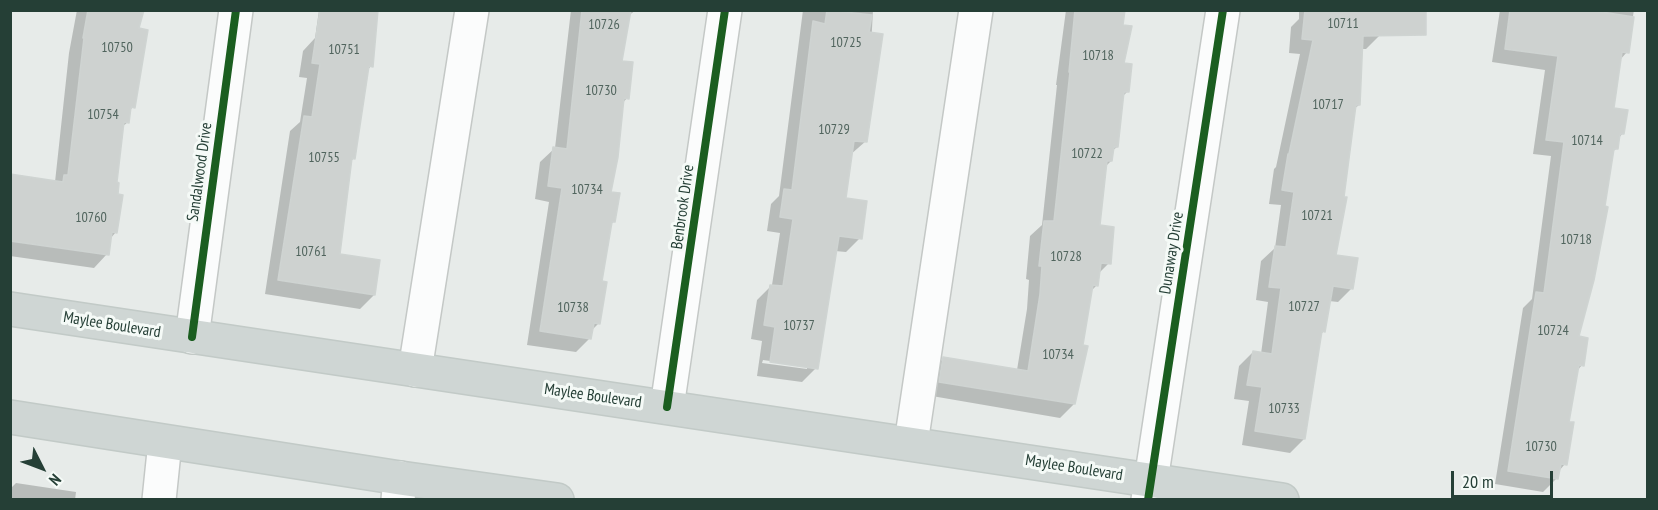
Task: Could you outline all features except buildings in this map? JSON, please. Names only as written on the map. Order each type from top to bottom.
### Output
[{"type":"main road","name":"Maylee Boulevard","points":[[10,309],[911,443],[1150,490],[1282,500]]},
{"type":"main road","points":[[10,417],[165,442],[399,489],[557,500]]},
{"type":"street","name":"Sandalwood Drive","points":[[192,337],[236,10]]},
{"type":"street","points":[[415,370],[472,10]]},
{"type":"street","name":"Benbrook Drive","points":[[667,407],[725,10]]},
{"type":"street","points":[[911,443],[976,10]]},
{"type":"street","name":"Dunaway Drive","points":[[1150,490],[1223,10]]},
{"type":"street","points":[[159,500],[165,442]]},
{"type":"cycle path","points":[[192,337],[236,10]]},
{"type":"cycle path","points":[[667,407],[725,10]]},
{"type":"cycle path","points":[[1148,500],[1223,10]]}]
